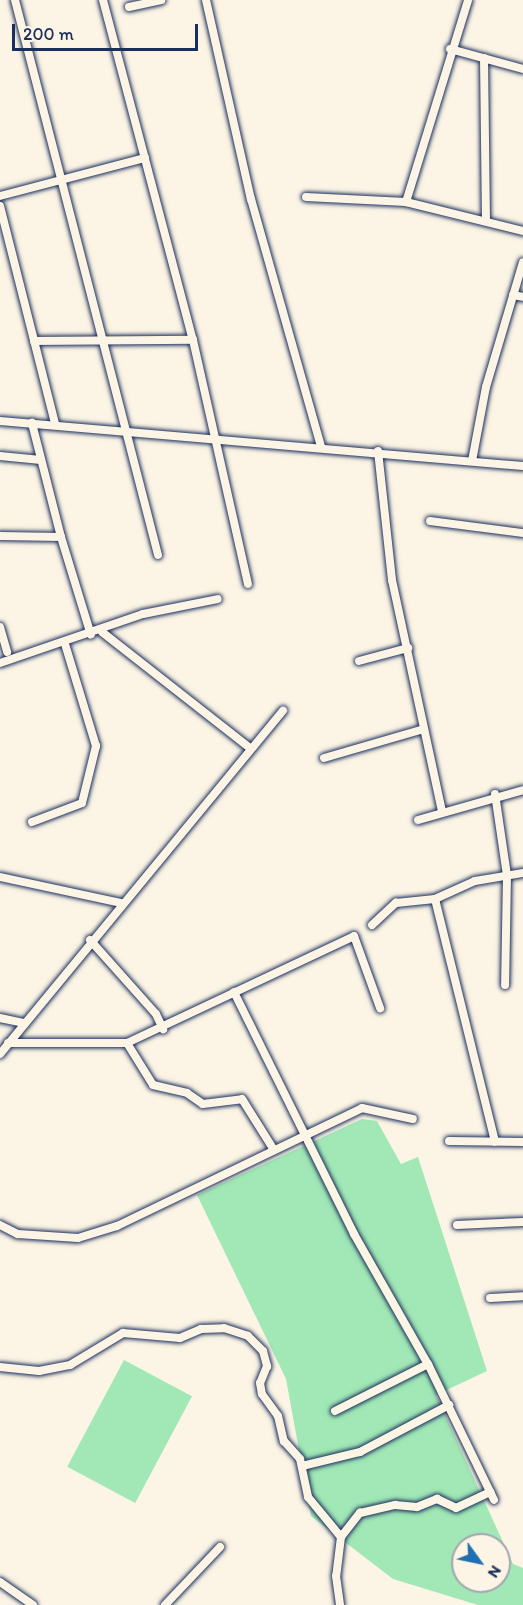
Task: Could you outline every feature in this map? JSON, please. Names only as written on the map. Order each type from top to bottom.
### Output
[{"type":"street","points":[[15,0],[158,555]]},
{"type":"street","points":[[103,0],[193,340],[213,439],[248,584]]},
{"type":"street","points":[[129,8],[161,0]]},
{"type":"street","points":[[206,0],[251,198],[321,447]]},
{"type":"street","points":[[406,202],[450,49],[468,0]]},
{"type":"street","points":[[450,49],[523,69]]},
{"type":"street","points":[[484,58],[486,220]]},
{"type":"street","points":[[0,196],[62,182],[145,158]]},
{"type":"street","points":[[306,197],[406,202],[523,231]]},
{"type":"street","points":[[0,206],[2,223],[55,424]]},
{"type":"street","points":[[472,461],[523,262]]},
{"type":"street","points":[[513,295],[523,297]]},
{"type":"street","points":[[34,341],[193,340]]},
{"type":"street","points":[[0,421],[378,451],[523,466]]},
{"type":"street","points":[[32,423],[61,537],[91,635]]},
{"type":"street","points":[[378,451],[392,580],[442,812]]},
{"type":"street","points":[[0,456],[41,460]]},
{"type":"street","points":[[430,521],[523,533]]},
{"type":"street","points":[[0,536],[61,537]]},
{"type":"street","points":[[0,663],[102,632],[143,614],[218,599]]},
{"type":"street","points":[[0,627],[7,652]]},
{"type":"street","points":[[102,632],[251,749]]},
{"type":"street","points":[[32,822],[82,803],[96,746],[65,644]]},
{"type":"street","points":[[359,662],[408,648]]},
{"type":"street","points":[[0,1054],[90,940],[283,711]]},
{"type":"street","points":[[324,758],[424,729]]},
{"type":"street","points":[[418,820],[495,794],[523,790]]},
{"type":"street","points":[[495,794],[507,875],[505,985]]},
{"type":"street","points":[[372,925],[396,903],[435,899],[475,881],[523,873]]},
{"type":"street","points":[[0,877],[121,903]]},
{"type":"street","points":[[435,899],[495,1142]]},
{"type":"street","points":[[8,1043],[127,1043],[163,1029],[234,992],[354,936],[380,1008]]},
{"type":"street","points":[[90,940],[156,1014],[163,1029]]},
{"type":"street","points":[[234,992],[354,1234],[428,1364],[494,1500]]},
{"type":"street","points":[[0,1018],[24,1023]]},
{"type":"street","points":[[127,1043],[153,1085],[187,1094],[203,1104],[242,1099],[274,1150]]},
{"type":"street","points":[[0,1225],[18,1234],[78,1238],[117,1226],[362,1107],[413,1119]]},
{"type":"street","points":[[449,1141],[523,1142]]},
{"type":"street","points":[[457,1225],[523,1222]]},
{"type":"street","points":[[490,1298],[523,1296]]},
{"type":"street","points":[[0,1366],[39,1371],[70,1365],[123,1333],[172,1338],[201,1329],[237,1330],[263,1351],[267,1366],[260,1383],[262,1394],[278,1416],[284,1441],[302,1466],[308,1497],[341,1537]]},
{"type":"street","points":[[335,1411],[428,1364]]},
{"type":"street","points":[[302,1466],[360,1452],[449,1405]]},
{"type":"street","points":[[340,1605],[336,1576],[341,1537],[360,1513],[395,1505],[417,1507],[437,1499],[456,1508],[490,1492]]},
{"type":"street","points":[[165,1605],[220,1547]]},
{"type":"street","points":[[0,1581],[33,1605]]},
{"type":"green space","points":[[362,1119],[377,1121],[401,1164],[418,1157],[487,1371],[436,1395],[499,1533],[451,1533],[451,1593],[511,1593],[511,1560],[513,1564],[523,1568],[523,1605],[478,1605],[393,1579],[311,1516],[286,1379],[197,1195]]},
{"type":"green space","points":[[124,1360],[192,1396],[135,1503],[67,1467]]}]
